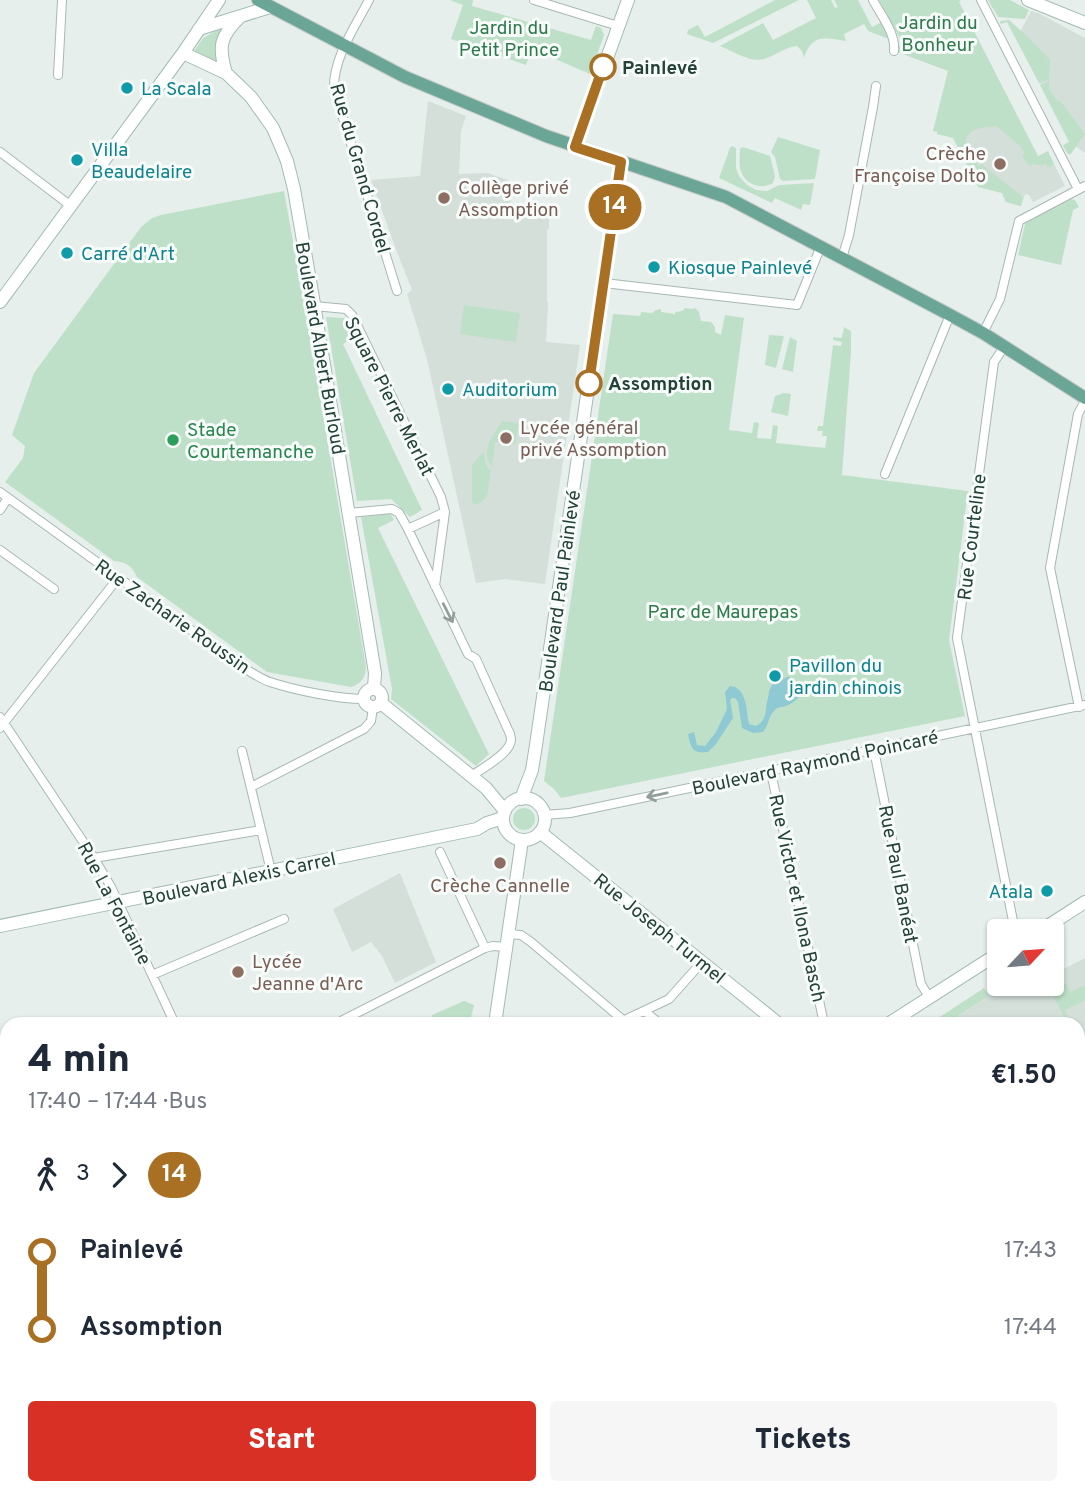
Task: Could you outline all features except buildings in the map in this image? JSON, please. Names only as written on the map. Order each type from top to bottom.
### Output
[{"type":"main road","points":[[258,0],[405,76],[546,136],[726,197],[983,333],[1085,399]]},
{"type":"street","points":[[58,75],[62,0]]},
{"type":"street","points":[[0,302],[219,0]]},
{"type":"street","name":"Rue du Grand Cordel","points":[[369,0],[333,76],[334,89],[397,291]]},
{"type":"street","points":[[534,0],[618,26]]},
{"type":"street","points":[[575,147],[628,0]]},
{"type":"street","points":[[873,0],[893,38],[894,51]]},
{"type":"street","points":[[981,0],[1083,189],[1019,221],[1000,299],[983,333]]},
{"type":"street","points":[[1028,0],[1049,4],[1085,23]]},
{"type":"street","points":[[199,29],[270,8]]},
{"type":"street","points":[[226,73],[222,61],[224,34],[241,16]]},
{"type":"street","name":"Boulevard Albert Burloud","points":[[183,53],[226,73],[251,97],[273,128],[287,161],[349,513],[375,673],[374,688],[381,693],[373,703]]},
{"type":"street","points":[[842,258],[849,235],[876,86]]},
{"type":"street","points":[[0,152],[71,205]]},
{"type":"street","name":"Boulevard Paul Painlevé","points":[[534,801],[532,770],[621,162]]},
{"type":"street","points":[[604,283],[797,305],[821,246]]},
{"type":"street","name":"Square Pierre Merlat","points":[[314,306],[350,311],[446,512]]},
{"type":"street","points":[[885,474],[950,315]]},
{"type":"street","name":"Rue Courteline","points":[[1004,347],[994,362],[957,638],[1013,919]]},
{"type":"street","points":[[1082,706],[1050,568],[1078,414],[1085,399]]},
{"type":"street","name":"Rue Zacharie Roussin","points":[[0,492],[262,678],[294,688],[373,703]]},
{"type":"street","points":[[0,510],[8,498]]},
{"type":"street","points":[[349,513],[392,509],[399,513],[468,654],[476,659],[511,738],[507,749],[471,776]]},
{"type":"street","points":[[408,529],[446,512]]},
{"type":"street","points":[[435,586],[446,512]]},
{"type":"street","points":[[0,550],[54,589]]},
{"type":"street","points":[[1,723],[118,578]]},
{"type":"street","points":[[373,703],[510,807]]},
{"type":"street","points":[[251,788],[364,730],[371,721],[373,703]]},
{"type":"street","name":"Boulevard Raymond Poincaré","points":[[544,815],[570,813],[1082,706]]},
{"type":"street","name":"Rue La Fontaine","points":[[1,723],[94,858],[172,1017]]},
{"type":"street","name":"Rue Paul Banéat","points":[[874,750],[921,984],[929,997]]},
{"type":"street","points":[[242,751],[271,870]]},
{"type":"street","name":"Boulevard Paul Painlevé","points":[[510,807],[532,770]]},
{"type":"street","name":"Rue Victor et Ilona Basch","points":[[771,772],[823,1017]]},
{"type":"street","points":[[534,801],[541,807],[544,815],[544,825],[540,832],[531,839],[514,837],[504,825],[510,807],[534,801]]},
{"type":"street","name":"Boulevard Alexis Carrel","points":[[0,926],[477,829],[510,807]]},
{"type":"street","name":"Boulevard Alexis Carrel","points":[[477,829],[507,831]]},
{"type":"street","points":[[94,858],[261,830]]},
{"type":"street","name":"Rue Joseph Turmel","points":[[540,832],[770,1017]]},
{"type":"street","points":[[496,1017],[522,840]]},
{"type":"street","points":[[440,852],[485,948]]},
{"type":"street","points":[[1059,919],[1085,902]]},
{"type":"street","points":[[152,975],[284,919]]},
{"type":"street","points":[[355,1017],[485,948],[521,935],[614,1017]]},
{"type":"street","points":[[630,1017],[669,999],[702,961]]},
{"type":"street","points":[[899,1017],[987,961]]},
{"type":"street","points":[[646,1010],[649,1017]]},
{"type":"shaded area","points":[[1031,11],[1085,38],[1085,153],[1070,142],[1017,38]]},
{"type":"shaded area","name":"Lycée général privé Assomption","points":[[428,101],[466,116],[461,131],[459,174],[488,173],[510,181],[511,212],[549,211],[546,342],[580,345],[545,584],[505,579],[476,583],[427,359],[407,294],[412,290],[371,180],[420,176]]},
{"type":"shaded area","name":"Crèche Françoise Dolto","points":[[997,122],[1017,140],[1034,164],[1046,164],[1048,167],[1054,164],[1065,186],[1033,202],[1029,195],[1025,194],[1021,206],[1006,202],[1002,193],[984,188],[958,137],[985,123]]},
{"type":"shaded area","points":[[400,873],[436,962],[395,983],[382,956],[371,942],[352,952],[333,909]]},
{"type":"shaded area","points":[[1085,958],[1085,1017],[956,1017],[989,996],[1064,996],[1064,969]]},
{"type":"green space","name":"Jardin du Petit Prince","points":[[450,0],[473,0],[472,6],[591,40],[596,26],[601,28],[604,35],[590,74],[532,49],[526,65],[451,39],[463,5]]},
{"type":"green space","points":[[775,0],[799,0],[713,43],[687,34],[688,30],[698,25],[705,37]]},
{"type":"green space","points":[[807,0],[831,0],[835,8],[838,7],[834,0],[858,0],[872,27],[884,21],[892,35],[886,38],[868,31],[864,24],[844,34],[846,41],[826,38],[815,41],[804,58],[797,46],[759,60],[720,46],[763,23],[773,40],[816,18]]},
{"type":"green space","name":"Jardin du Bonheur","points":[[879,0],[961,0],[959,2],[1038,156],[1048,151],[1054,164],[1048,168],[1046,164],[1029,166],[1022,156],[1024,153],[1020,146],[996,126],[980,128],[967,136],[965,144],[972,158],[979,166],[981,164],[1023,197],[1021,206],[1006,202],[1002,193],[978,187],[953,138],[933,131],[948,71],[897,52],[898,47],[903,44]]},
{"type":"green space","points":[[988,0],[1010,0],[1029,10],[1025,19],[998,17]]},
{"type":"green space","points":[[1009,20],[1050,60],[1049,79],[1039,83],[1007,22],[1000,22]]},
{"type":"green space","points":[[225,26],[218,60],[214,62],[193,53],[203,38]]},
{"type":"green space","points":[[1049,81],[1049,89],[1085,134],[1070,155],[1063,145],[1069,142],[1040,85]]},
{"type":"green space","points":[[778,137],[820,150],[815,179],[780,179],[775,157],[771,152]]},
{"type":"green space","points":[[732,146],[736,148],[736,168],[739,176],[747,185],[756,190],[767,191],[779,185],[814,183],[810,205],[803,204],[801,210],[775,198],[772,203],[719,178]]},
{"type":"green space","points":[[743,147],[770,156],[775,176],[773,183],[757,186],[744,178],[740,168],[740,149]]},
{"type":"green space","name":"Stade Courtemanche","points":[[284,191],[366,667],[362,680],[351,687],[267,672],[137,577],[128,565],[114,561],[5,482],[23,458],[25,446],[12,435],[34,373],[141,227],[161,215]]},
{"type":"green space","points":[[1070,199],[1075,200],[1079,207],[1073,210],[1061,265],[1018,255],[1025,224]]},
{"type":"green space","points":[[464,305],[520,313],[516,342],[460,334]]},
{"type":"green space","name":"Parc de Maurepas","points":[[685,308],[695,308],[701,321],[711,322],[715,332],[721,335],[725,315],[744,318],[729,430],[752,433],[754,422],[759,423],[757,438],[771,439],[773,425],[778,426],[776,443],[825,448],[827,436],[822,436],[823,431],[817,431],[818,426],[823,426],[833,345],[841,346],[842,342],[833,340],[833,337],[842,338],[844,327],[851,331],[851,352],[842,475],[968,491],[949,640],[965,716],[561,798],[544,781],[613,314],[640,316],[641,312],[652,313],[661,309],[661,312],[675,314]]},
{"type":"green space","points":[[326,317],[344,318],[353,338],[343,344],[422,510],[410,517],[391,499],[357,501]]},
{"type":"green space","points":[[769,335],[784,336],[776,368],[765,365]]},
{"type":"green space","points":[[790,337],[797,341],[793,372],[782,369]]},
{"type":"green space","points":[[791,394],[788,416],[771,412],[775,396]]},
{"type":"green space","points":[[502,421],[519,423],[515,444],[495,442],[492,467],[488,461],[487,449]]},
{"type":"green space","points":[[484,451],[484,459],[491,470],[487,497],[475,505],[472,503],[472,465]]},
{"type":"green space","points":[[391,514],[394,520],[378,528],[489,754],[476,766],[391,699],[392,689],[361,517]]},
{"type":"green space","points":[[520,808],[528,808],[535,815],[535,823],[528,830],[520,830],[513,823],[513,815]]},
{"type":"green space","points":[[1064,984],[1071,992],[1085,985],[1085,1000],[1065,1010],[1068,1017],[1064,1017],[1054,996],[1064,996]]},
{"type":"green space","points":[[984,988],[989,996],[956,1017],[940,1017]]},
{"type":"green space","points":[[464,1001],[474,1005],[471,1017],[432,1015]]},
{"type":"water","points":[[787,677],[799,687],[801,695],[790,704],[775,710],[763,732],[753,733],[742,728],[738,702],[732,698],[733,718],[716,744],[708,752],[693,749],[688,734],[694,732],[697,745],[705,746],[716,732],[727,709],[725,692],[730,686],[740,690],[749,724],[756,726],[764,718],[772,685]]},
{"type":"bus line","name":"14","points":[[589,383],[621,162],[575,147],[603,67]]},
{"type":"place","name":"Painlevé","points":[[603,67]]},
{"type":"place","name":"La Scala","points":[[127,88]]},
{"type":"place","name":"Villa Beaudelaire","points":[[77,160]]},
{"type":"place","name":"Crèche Françoise Dolto","points":[[1000,164]]},
{"type":"place","name":"Collège privé Assomption","points":[[444,198]]},
{"type":"place","name":"Carré d'Art","points":[[67,253]]},
{"type":"place","name":"Kiosque Painlevé","points":[[654,267]]},
{"type":"place","name":"Assomption","points":[[589,383]]},
{"type":"place","name":"Auditorium","points":[[448,389]]},
{"type":"place","name":"Lycée général privé Assomption","points":[[506,438]]},
{"type":"place","name":"Stade Courtemanche","points":[[173,440]]},
{"type":"place","name":"Pavillon du jardin chinois","points":[[775,676]]},
{"type":"place","name":"Crèche Cannelle","points":[[500,863]]},
{"type":"place","name":"Atala","points":[[1047,891]]},
{"type":"place","name":"Lycée Jeanne d'Arc","points":[[238,972]]}]
